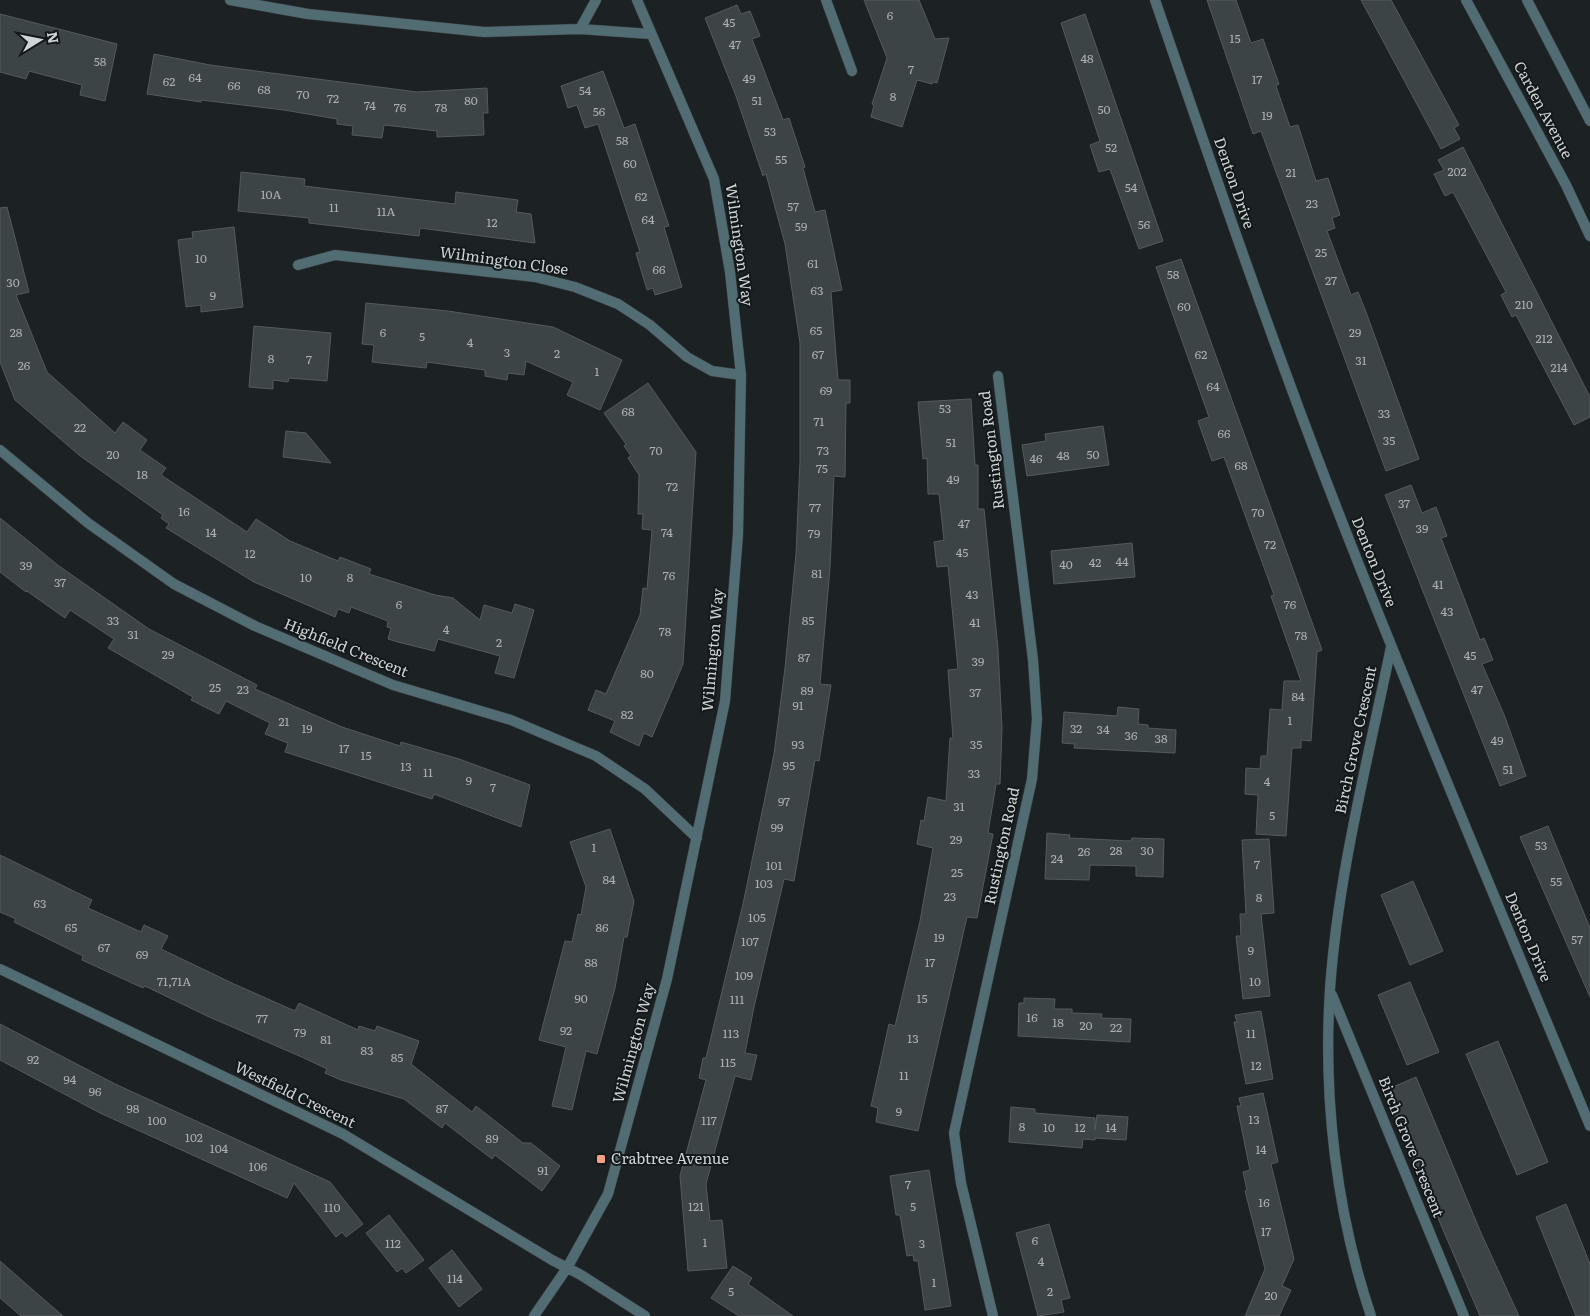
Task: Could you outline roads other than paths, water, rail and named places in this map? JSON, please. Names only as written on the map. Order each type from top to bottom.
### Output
[{"type":"street","points":[[230,0],[308,14],[484,32],[580,29],[650,34]]},
{"type":"street","points":[[580,29],[596,0]]},
{"type":"street","name":"Wilmington Way","points":[[534,1316],[567,1268],[608,1194],[667,979],[725,701],[738,534],[741,375],[730,272],[714,179],[680,96],[650,34],[637,0]]},
{"type":"street","points":[[826,0],[852,71]]},
{"type":"street","name":"Denton Drive","points":[[1155,0],[1232,226],[1338,512],[1391,646],[1590,1126]]},
{"type":"street","name":"Carden Avenue","points":[[1466,0],[1566,185],[1590,236]]},
{"type":"street","points":[[1527,0],[1590,121]]},
{"type":"street","name":"Wilmington Close","points":[[298,265],[335,255],[535,277],[575,287],[618,304],[650,325],[687,357],[712,371],[741,375]]},
{"type":"street","name":"Rustington Road","points":[[993,1316],[961,1183],[954,1133],[1032,778],[1037,719],[1033,660],[998,376]]},
{"type":"street","name":"Highfield Crescent","points":[[0,450],[88,523],[174,584],[255,626],[393,685],[511,720],[596,756],[645,789],[697,838]]},
{"type":"street","name":"Birch Grove Crescent","points":[[1371,1316],[1359,1281],[1338,1186],[1329,1087],[1330,989],[1341,892],[1391,646]]},
{"type":"street","name":"Westfield Crescent","points":[[0,969],[343,1134],[567,1268]]},
{"type":"street","name":"Birch Grove Crescent","points":[[1330,989],[1464,1316]]},
{"type":"street","points":[[567,1268],[645,1316]]},
{"type":"place","name":"Crabtree Avenue","points":[[601,1159]]}]
